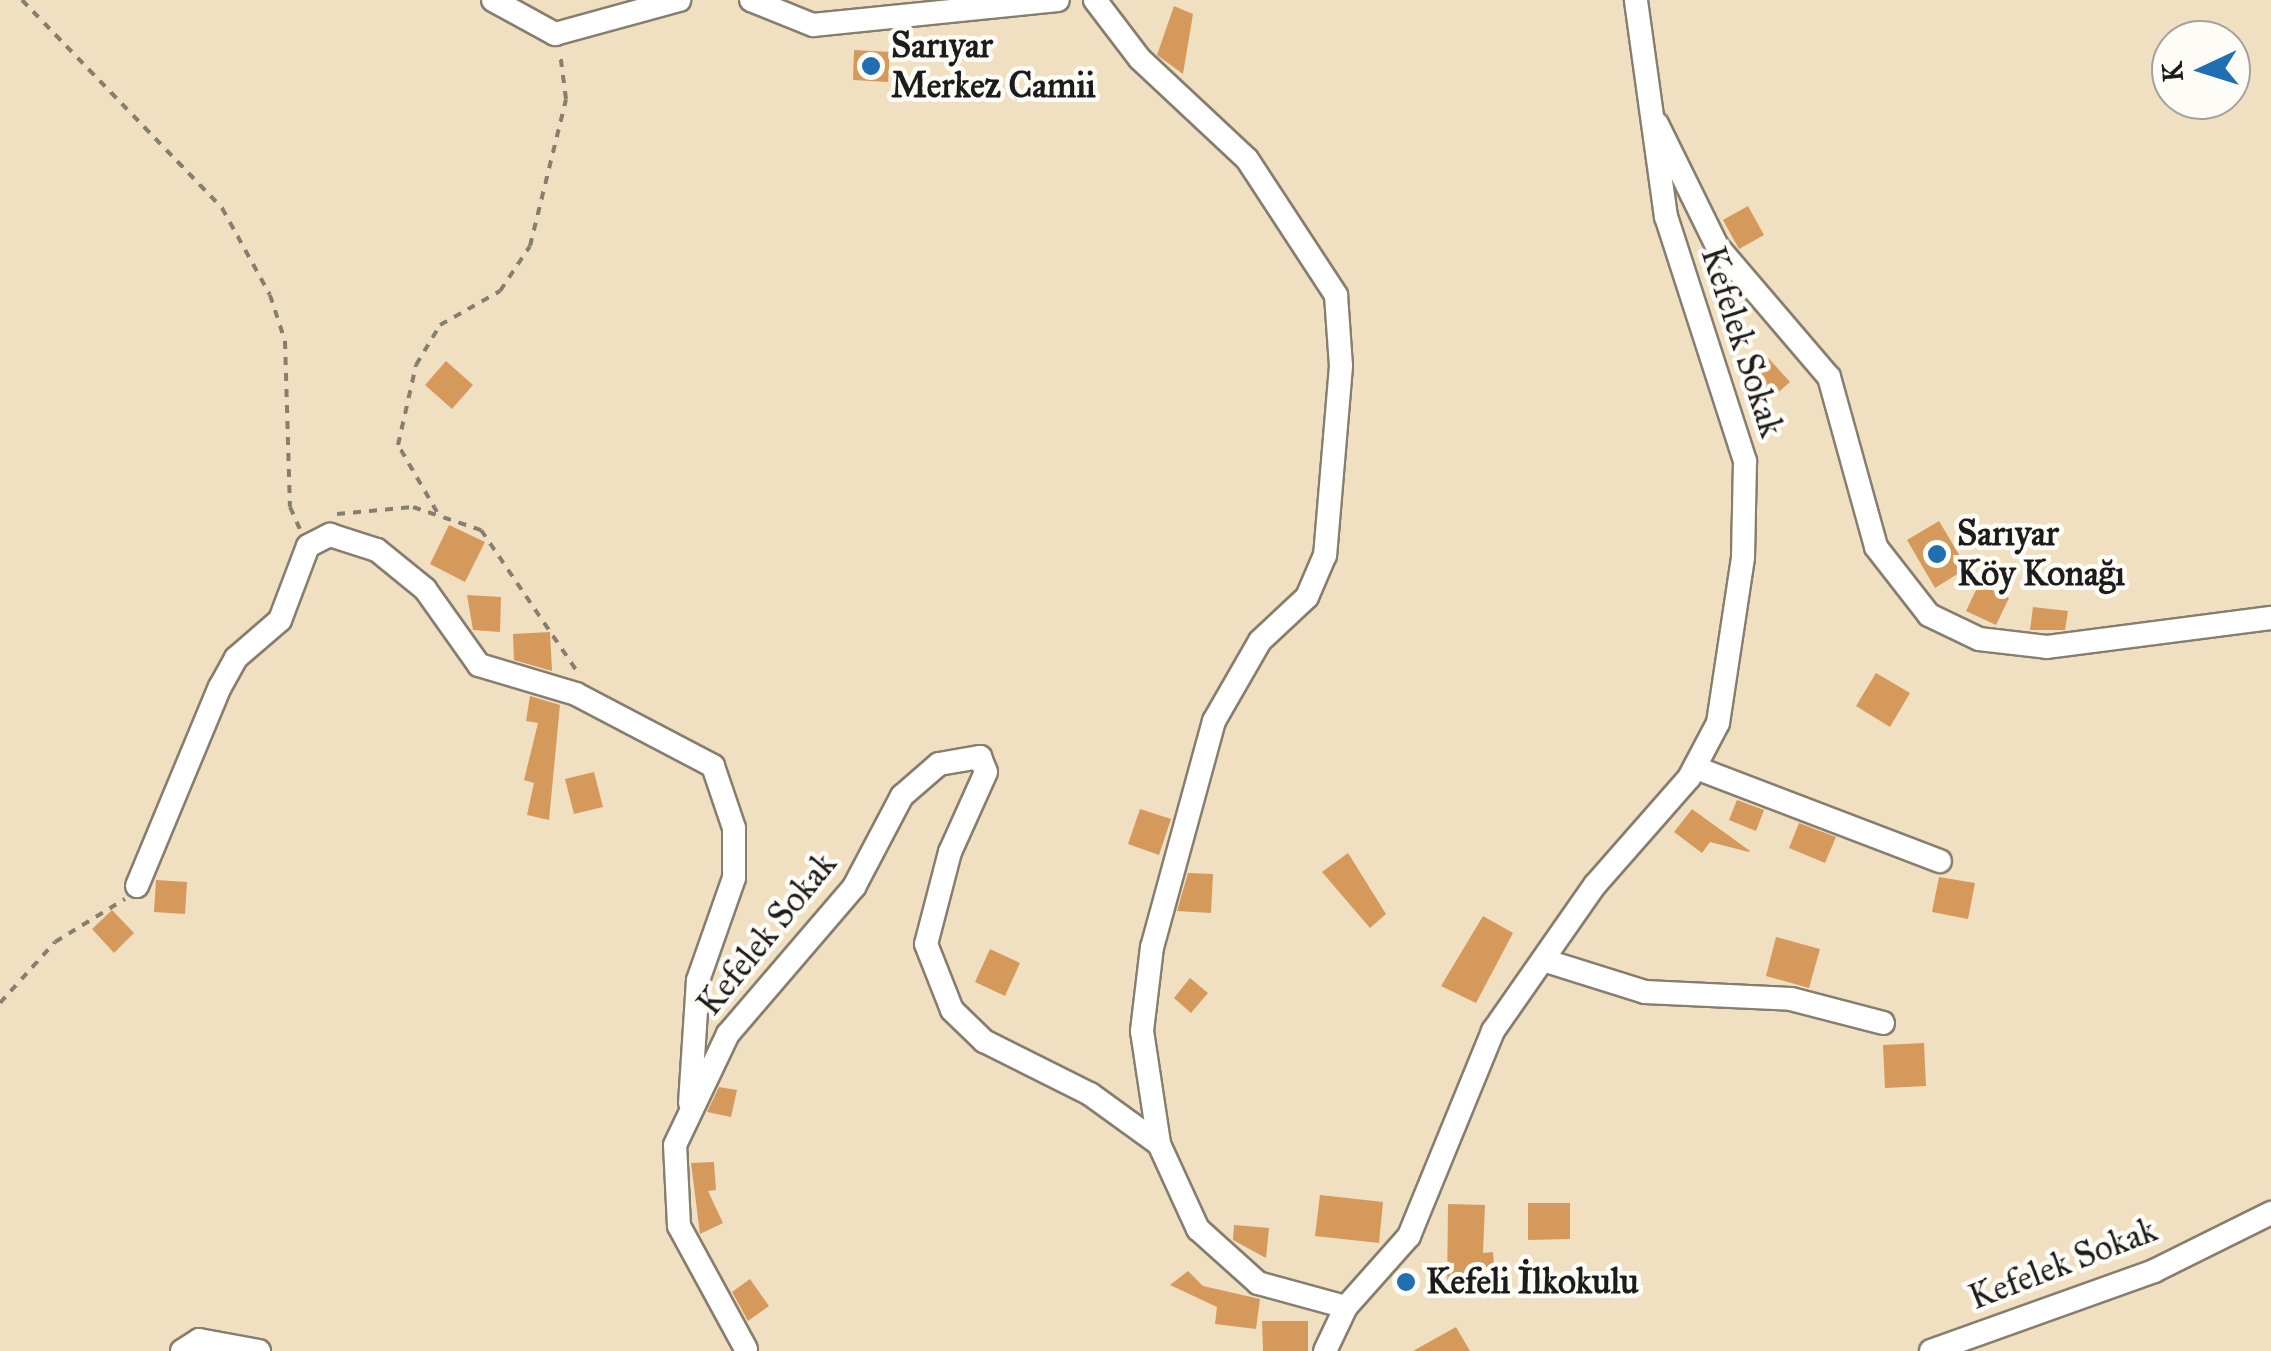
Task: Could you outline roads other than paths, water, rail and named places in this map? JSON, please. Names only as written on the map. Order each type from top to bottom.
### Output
[{"type":"street","points":[[492,0],[555,34],[679,0]]},
{"type":"street","points":[[751,0],[813,25],[1058,0]]},
{"type":"street","name":"Kefelek Sokak","points":[[1095,0],[1140,59],[1247,159],[1336,294],[1342,366],[1325,555],[1307,597],[1260,641],[1214,721],[1152,948],[1142,1031],[1159,1144],[1198,1229],[1222,1257],[1258,1284],[1346,1307]]},
{"type":"street","name":"Kefelek Sokak","points":[[1326,1351],[1346,1307],[1409,1236],[1482,1049],[1543,960],[1696,768],[1725,690],[1745,461],[1681,276],[1650,112],[1636,0]]},
{"type":"street","points":[[1650,112],[1717,246],[1829,377],[1876,548],[1929,615],[1980,638],[2046,647],[2271,618]]},
{"type":"street","points":[[137,886],[236,658],[280,620],[312,543],[345,538],[402,567],[467,653],[498,676],[576,694],[713,766],[734,828],[734,878],[698,980],[690,1104]]},
{"type":"street","name":"Kefelek Sokak","points":[[746,1349],[692,1256],[672,1194],[670,1166],[690,1104],[728,1034],[854,887],[902,796],[939,764],[980,757],[984,783],[930,914],[934,976],[964,1028],[1090,1094],[1159,1144]]},
{"type":"street","points":[[1696,768],[1940,861]]},
{"type":"street","points":[[1543,960],[1646,992],[1791,999],[1882,1024]]},
{"type":"street","name":"Kefelek Sokak","points":[[1931,1351],[2154,1271],[2271,1213]]},
{"type":"street","points":[[182,1351],[198,1340],[259,1351]]},
{"type":"place","name":"Sarıyar Merkez Camii","points":[[871,66]]},
{"type":"place","name":"Sarıyar Köy Konağı","points":[[1937,554]]},
{"type":"place","name":"Kefeli İlkokulu","points":[[1406,1282]]}]
